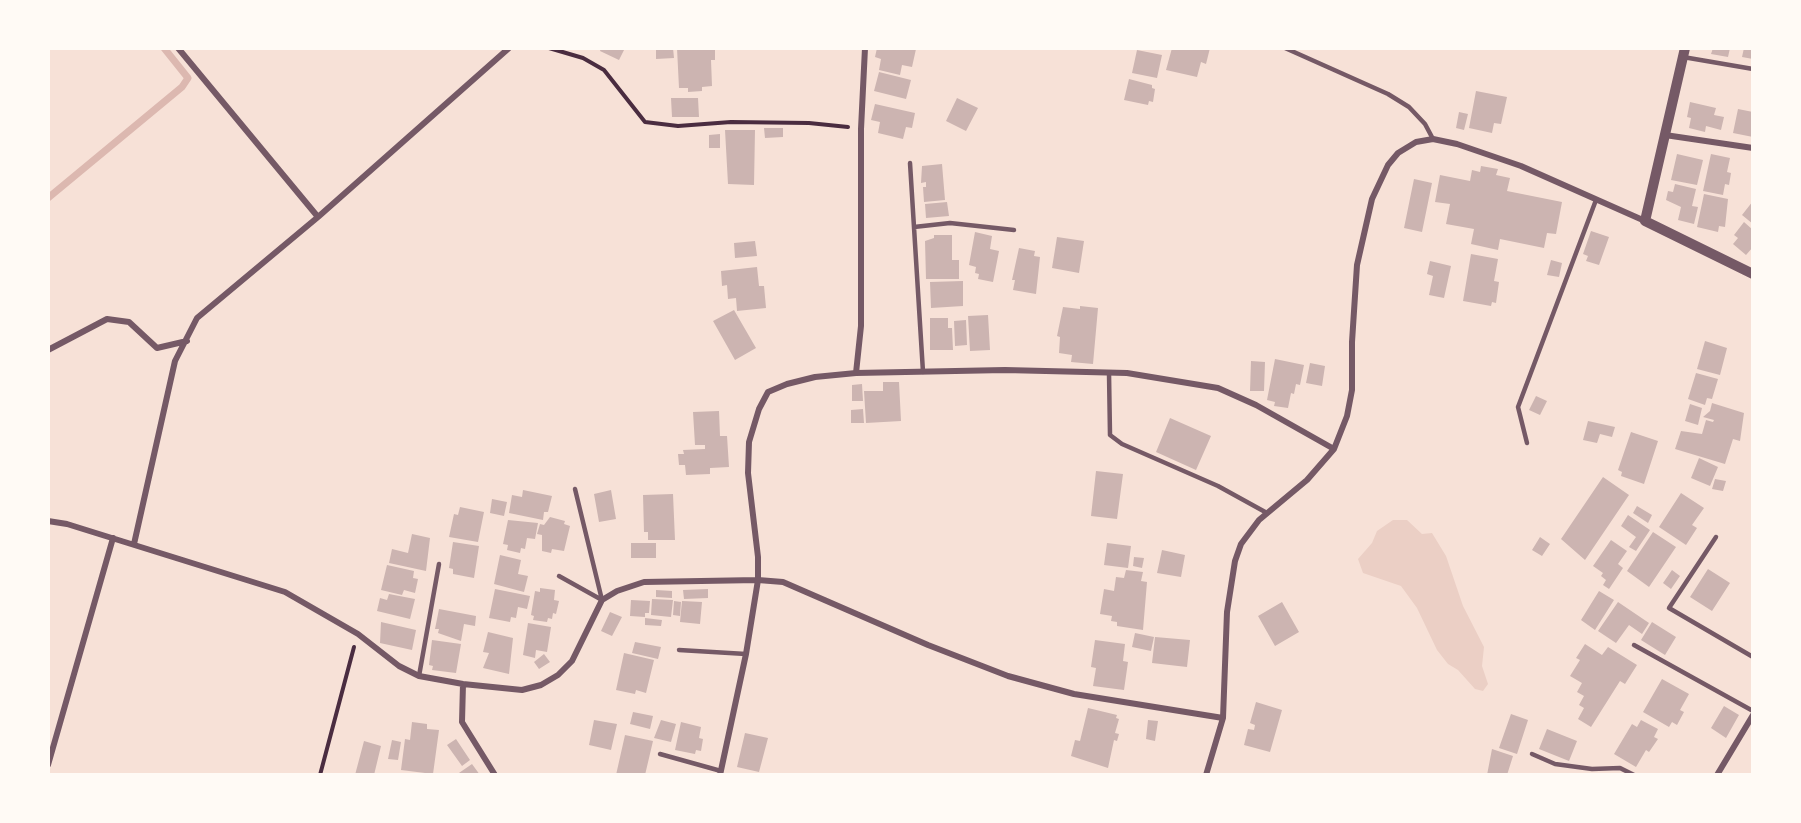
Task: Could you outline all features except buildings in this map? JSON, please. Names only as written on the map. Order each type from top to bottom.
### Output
[{"type":"street","points":[[178,48],[318,217]]},
{"type":"street","points":[[134,544],[175,361],[197,318],[318,217],[509,48]]},
{"type":"street","points":[[856,373],[861,326],[861,129],[865,48]]},
{"type":"street","points":[[1645,221],[1684,52]]},
{"type":"street","points":[[1665,135],[1753,148]]},
{"type":"street","points":[[1206,775],[1223,717],[1227,612],[1235,561],[1241,544],[1267,513],[1307,480],[1334,449],[1347,416],[1352,390],[1352,342],[1357,265],[1372,199],[1384,174],[1398,153],[1416,142],[1433,139],[1456,144],[1521,166],[1645,221],[1753,273]]},
{"type":"street","points":[[48,350],[106,319],[129,322],[157,348],[187,341]]},
{"type":"street","points":[[721,773],[746,654],[758,580],[748,473],[749,442],[759,409],[768,392],[787,384],[856,373],[1005,370],[1109,373],[1218,388],[1256,405],[1334,449]]},
{"type":"street","points":[[48,521],[67,524],[285,591],[358,634],[399,666],[419,676],[463,684],[522,690],[541,685],[558,675],[572,661],[602,600],[617,591],[644,582],[758,580],[783,582],[928,645],[1008,676],[1074,694],[1223,717]]},
{"type":"street","points":[[48,765],[113,538]]},
{"type":"street","points":[[463,684],[462,722],[495,775]]},
{"type":"street","points":[[1717,775],[1753,715]]},
{"type":"lane","points":[[1285,48],[1388,94],[1409,107],[1425,124],[1433,139]]},
{"type":"lane","points":[[1684,52],[1753,69]]},
{"type":"lane","points":[[910,163],[923,373]]},
{"type":"lane","points":[[1527,443],[1518,407],[1596,200]]},
{"type":"lane","points":[[914,227],[950,224],[1014,230]]},
{"type":"lane","points":[[1109,373],[1110,435],[1122,444],[1218,486],[1267,513]]},
{"type":"lane","points":[[575,489],[602,600]]},
{"type":"lane","points":[[1716,537],[1670,608],[1753,657]]},
{"type":"lane","points":[[419,676],[438,564]]},
{"type":"lane","points":[[559,576],[602,600]]},
{"type":"lane","points":[[1634,645],[1753,711]]},
{"type":"lane","points":[[679,650],[746,654]]},
{"type":"lane","points":[[660,754],[721,773]]},
{"type":"lane","points":[[1532,754],[1555,764],[1592,769],[1620,768],[1634,775]]},
{"type":"path","points":[[549,48],[583,58],[604,70],[645,122],[678,126],[730,122],[809,123],[861,129]]},
{"type":"path","points":[[320,775],[358,634]]},
{"type":"shaded area","points":[[1393,520],[1407,520],[1422,534],[1432,533],[1446,556],[1463,606],[1484,647],[1482,666],[1488,684],[1483,691],[1475,689],[1458,670],[1448,664],[1437,650],[1417,608],[1401,586],[1363,573],[1358,559],[1372,543],[1377,531]]},
{"type":"waterway","points":[[48,198],[182,87],[188,78],[164,48]]}]
